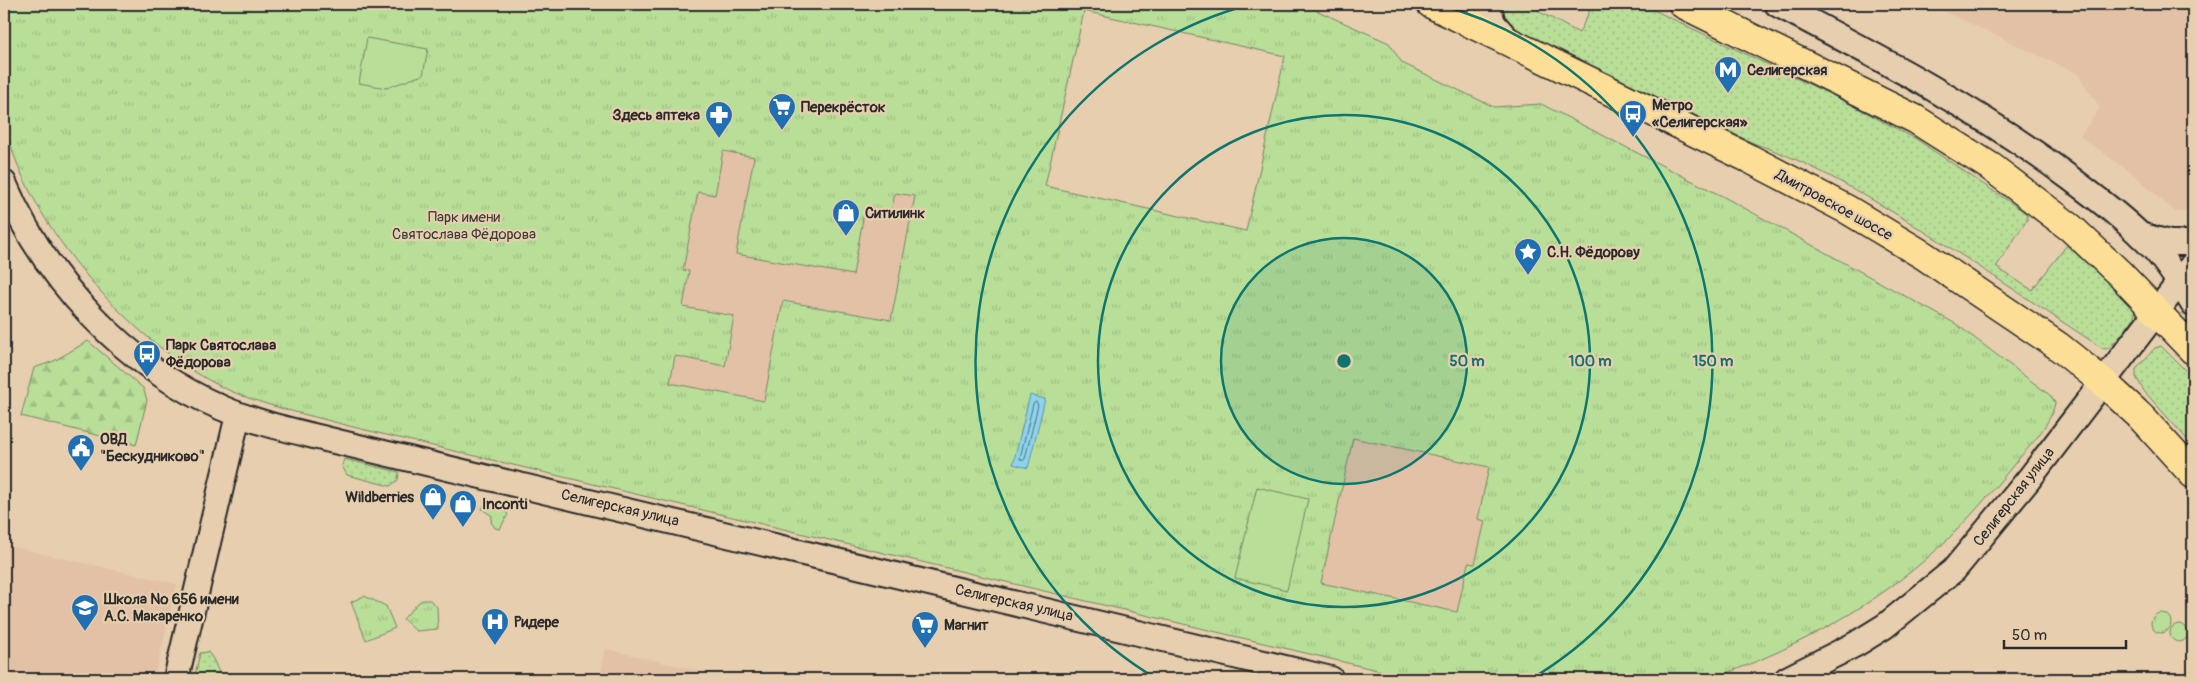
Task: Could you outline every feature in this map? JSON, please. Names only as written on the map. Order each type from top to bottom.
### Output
[{"type":"main road","name":"Дмитровское шоссе","points":[[1431,4],[1750,159],[1848,210],[1923,254],[2058,346],[2103,382],[2140,416],[2193,474]]},
{"type":"main road","points":[[1683,4],[1915,119],[1991,167],[2070,228],[2119,273],[2193,350]]},
{"type":"street","points":[[1488,4],[1493,23],[1517,47]]},
{"type":"street","points":[[1777,4],[1935,88],[2024,144],[2096,198],[2140,235],[2166,263],[2193,304]]},
{"type":"street","name":"Селигерская улица","points":[[4,183],[40,252],[67,288],[102,325],[126,348],[166,377],[195,395],[238,415],[258,422],[338,442],[1331,679]]},
{"type":"street","points":[[2140,235],[2170,243],[2193,243]]},
{"type":"street","name":"Селигерская улица","points":[[1788,679],[1856,644],[1885,626],[1954,570],[2029,479],[2193,264]]},
{"type":"street","points":[[176,679],[238,415]]},
{"type":"shaded area","points":[[1928,4],[2193,4],[2193,209],[2175,212],[2134,175],[2080,136],[2100,108],[2077,73]]},
{"type":"shaded area","points":[[722,151],[754,157],[736,254],[864,212],[895,192],[915,196],[891,320],[783,301],[765,401],[669,383],[674,356],[725,365],[734,316],[683,307],[689,272],[683,270],[698,192],[715,194]]},
{"type":"shaded area","points":[[1353,438],[1489,467],[1478,518],[1485,520],[1475,564],[1468,563],[1458,612],[1321,583]]},
{"type":"shaded area","name":"Школа № 656 имени А.С. Макаренко","points":[[4,545],[177,584],[154,679],[4,679]]},
{"type":"shaded area","points":[[606,649],[733,679],[599,679]]},
{"type":"green space","name":"Парк имени Святослава Фёдорова","points":[[4,4],[1302,4],[1389,43],[1402,63],[1494,107],[1541,104],[1724,197],[1956,324],[2051,396],[2055,403],[2048,421],[2037,438],[1970,516],[1937,550],[1901,579],[1850,614],[1767,657],[1710,679],[1415,679],[353,427],[277,407],[233,392],[197,373],[160,347],[123,315],[89,278],[59,239],[34,198],[15,157],[4,117]],"holes":[[[1084,11],[1285,56],[1246,231],[1045,186]],[[723,151],[754,157],[736,254],[853,275],[864,213],[890,217],[895,193],[915,196],[891,320],[783,301],[764,401],[670,383],[675,356],[725,366],[734,316],[683,307],[689,271],[683,270],[698,192],[715,195]],[[1353,438],[1489,467],[1478,519],[1485,521],[1475,564],[1468,563],[1457,612],[1321,583]]]},
{"type":"green space","points":[[1499,4],[1542,4],[1538,11],[1579,33],[1590,10],[1605,4],[1641,4],[1846,102],[1916,139],[2027,215],[2027,220],[1996,267],[2032,290],[2067,245],[2131,303],[2135,311],[2134,318],[2114,343],[2107,349],[2102,348],[1941,242],[1854,189],[1805,164],[1753,143],[1508,25],[1503,18]]},
{"type":"green space","points":[[367,38],[428,49],[423,75],[386,88],[359,83]]},
{"type":"green space","points":[[88,341],[143,388],[147,400],[136,445],[21,416],[34,368],[54,361]]},
{"type":"green space","points":[[2161,346],[2193,378],[2193,446],[2144,391],[2136,377],[2136,369],[2155,348]]},
{"type":"green space","points":[[344,459],[399,472],[398,480],[390,486],[347,475],[342,466]]},
{"type":"green space","points":[[1257,487],[1308,499],[1287,590],[1235,578]]},
{"type":"green space","points":[[484,505],[501,508],[508,514],[500,529],[495,528],[491,522],[492,516],[482,509]]},
{"type":"green space","points":[[364,596],[386,606],[395,628],[366,640],[351,602]]},
{"type":"green space","points":[[423,600],[430,600],[437,607],[438,629],[416,631],[403,619]]},
{"type":"green space","points":[[2161,613],[2168,616],[2171,623],[2168,630],[2161,633],[2154,630],[2151,623],[2154,616]]},
{"type":"green space","points":[[2179,624],[2185,627],[2188,633],[2185,639],[2179,642],[2173,639],[2170,633],[2173,627]]},
{"type":"green space","points":[[208,652],[222,679],[194,679],[200,653]]},
{"type":"water","points":[[1030,395],[1045,399],[1028,468],[1013,464]]},
{"type":"place","name":"Селигерская","points":[[1728,94]]},
{"type":"place","name":"Перекрёсток","points":[[782,131]]},
{"type":"place","name":"Метро «Селигерская»","points":[[1633,138]]},
{"type":"place","name":"Здесь аптека","points":[[719,139]]},
{"type":"place","name":"Ситилинк","points":[[846,237]]},
{"type":"place","name":"С.Н. Фёдорову","points":[[1528,276]]},
{"type":"place","name":"Парк Святослава Фёдорова","points":[[147,378]]},
{"type":"place","name":"ОВД \"Бескудниково\"","points":[[81,472]]},
{"type":"place","name":"Wildberries","points":[[433,521]]},
{"type":"place","name":"Inconti","points":[[463,528]]},
{"type":"place","name":"Школа № 656 имени А.С. Макаренко","points":[[85,632]]},
{"type":"place","name":"Ридере","points":[[495,646]]},
{"type":"place","name":"Магнит","points":[[925,649]]}]
